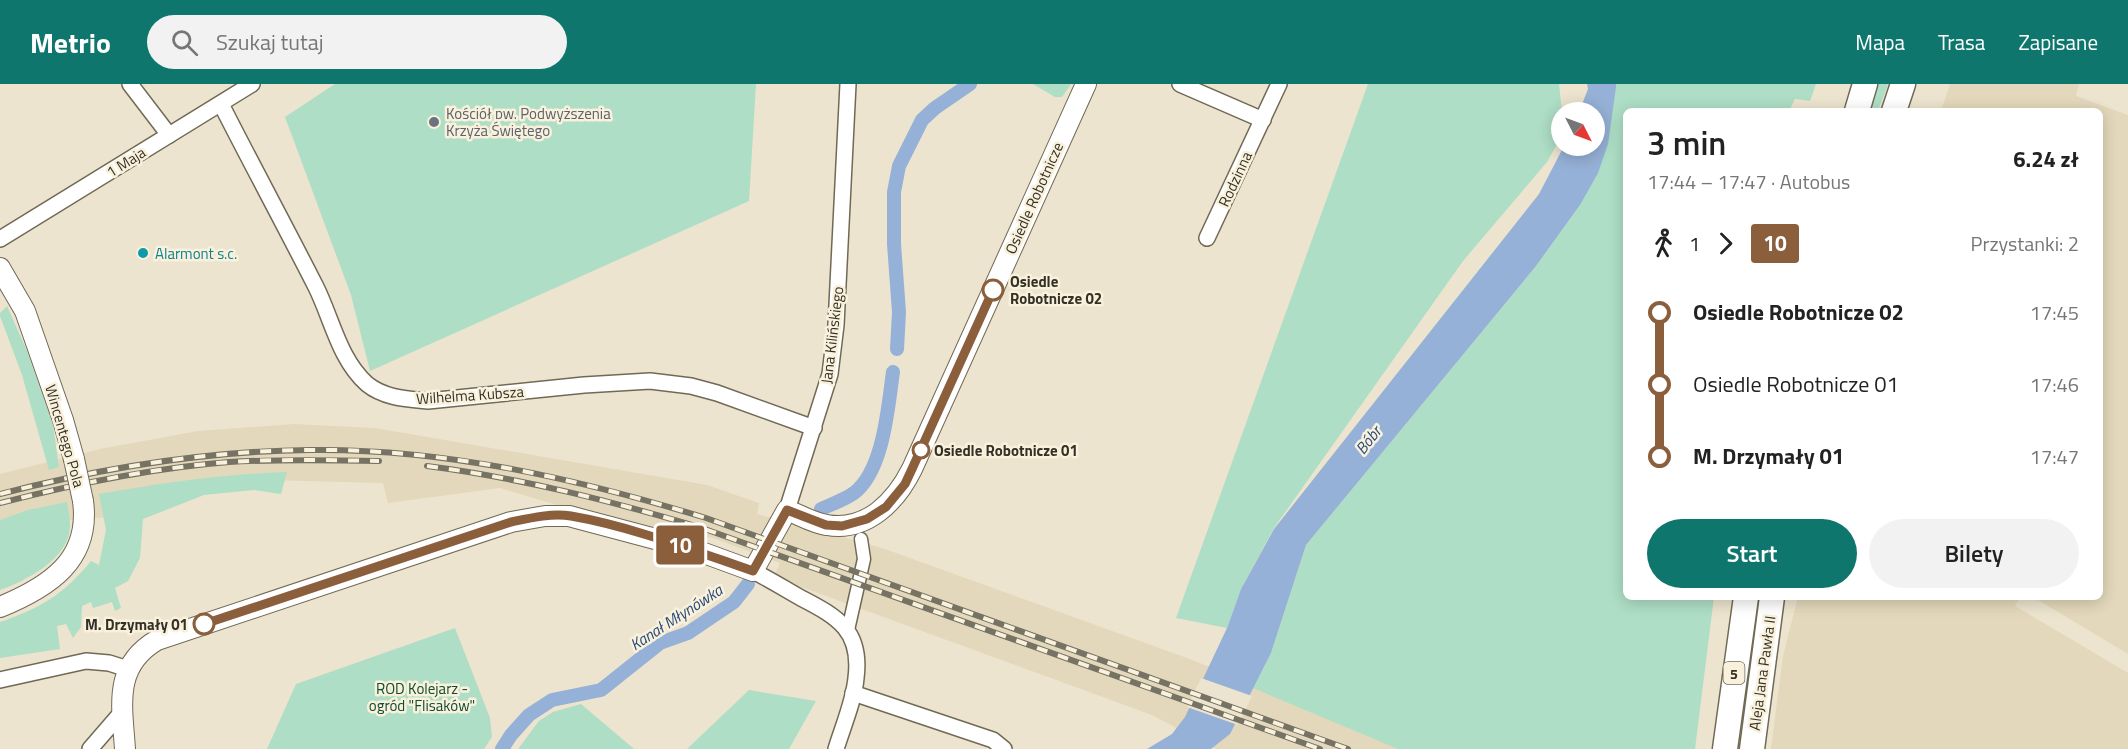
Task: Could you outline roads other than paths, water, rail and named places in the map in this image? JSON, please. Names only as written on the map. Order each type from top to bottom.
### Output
[{"type":"main road","points":[[1858,108],[1865,84]]},
{"type":"main road","points":[[1895,108],[1903,84]]},
{"type":"main road","name":"Aleja Jana Pawła II","points":[[1725,749],[1746,600]]},
{"type":"main road","name":"Aleja Jana Pawła II","points":[[1752,749],[1773,600]]},
{"type":"street","points":[[130,84],[170,135]]},
{"type":"street","name":"1 Maja","points":[[0,239],[252,84]]},
{"type":"street","name":"Jana Kilińskiego","points":[[753,571],[787,510],[830,374],[836,325],[848,84]]},
{"type":"street","name":"Osiedle Robotnicze","points":[[787,510],[826,525],[842,526],[856,523],[876,514],[895,497],[905,484],[1086,84]]},
{"type":"street","points":[[1180,84],[1263,120]]},
{"type":"street","name":"Rodzinna","points":[[1207,238],[1279,84]]},
{"type":"street","name":"Wilhelma Kubsza","points":[[221,104],[318,292],[344,352],[359,376],[375,390],[400,398],[428,401],[607,383],[671,383],[725,396],[814,428]]},
{"type":"street","name":"Wincentego Pola","points":[[0,269],[25,311],[63,420],[83,501],[84,529],[79,545],[70,560],[55,575],[33,590],[0,607]]},
{"type":"street","points":[[125,749],[122,712],[123,690],[128,669],[139,653],[157,640],[511,522],[528,518],[569,516],[693,549],[753,571],[834,616],[848,630],[853,640],[857,664],[853,693],[836,749]]},
{"type":"street","points":[[848,630],[864,559],[861,539]]},
{"type":"street","points":[[0,680],[86,661],[109,663],[128,669]]},
{"type":"street","points":[[853,693],[993,740],[1004,749]]},
{"type":"street","points":[[90,749],[122,712]]},
{"type":"water","points":[[1587,84],[1616,84],[1605,153],[1605,102],[1583,102],[1588,89]]},
{"type":"water","name":"Bóbr","points":[[1559,156],[1604,156],[1598,173],[1580,205],[1536,266],[1306,545],[1271,653],[1230,734],[1211,749],[1147,749],[1172,734],[1185,717],[1227,628],[1241,589],[1274,529],[1539,194]]},
{"type":"waterway","name":"Kanał Młynówka","points":[[897,349],[899,312],[894,244],[894,192],[899,166],[922,120],[970,84]]},
{"type":"waterway","name":"Kanał Młynówka","points":[[821,509],[854,493],[864,483],[872,469],[883,437],[893,372]]},
{"type":"waterway","name":"Kanał Młynówka","points":[[502,749],[529,715],[552,700],[601,690],[660,643],[688,633],[734,602],[748,584]]},
{"type":"railway","points":[[0,494],[115,469],[192,458],[270,451],[360,451],[410,454],[510,469],[609,491],[706,518],[1348,749]]},
{"type":"railway","points":[[0,503],[57,489],[171,468],[266,460],[379,461]]},
{"type":"railway","points":[[427,466],[566,491],[702,528],[1320,749]]},
{"type":"place","name":"Kościół pw. Podwyższenia Krzyża Świętego","points":[[434,122]]},
{"type":"place","name":"Alarmont s.c.","points":[[143,253]]},
{"type":"place","name":"Osiedle Robotnicze 02","points":[[993,290]]},
{"type":"place","name":"Osiedle Robotnicze 01","points":[[921,450]]},
{"type":"place","name":"M. Drzymały 01","points":[[204,624]]},
{"type":"park label","name":"ROD Kolejarz - ogród \"Flisaków\"","points":[[422,696]]}]
